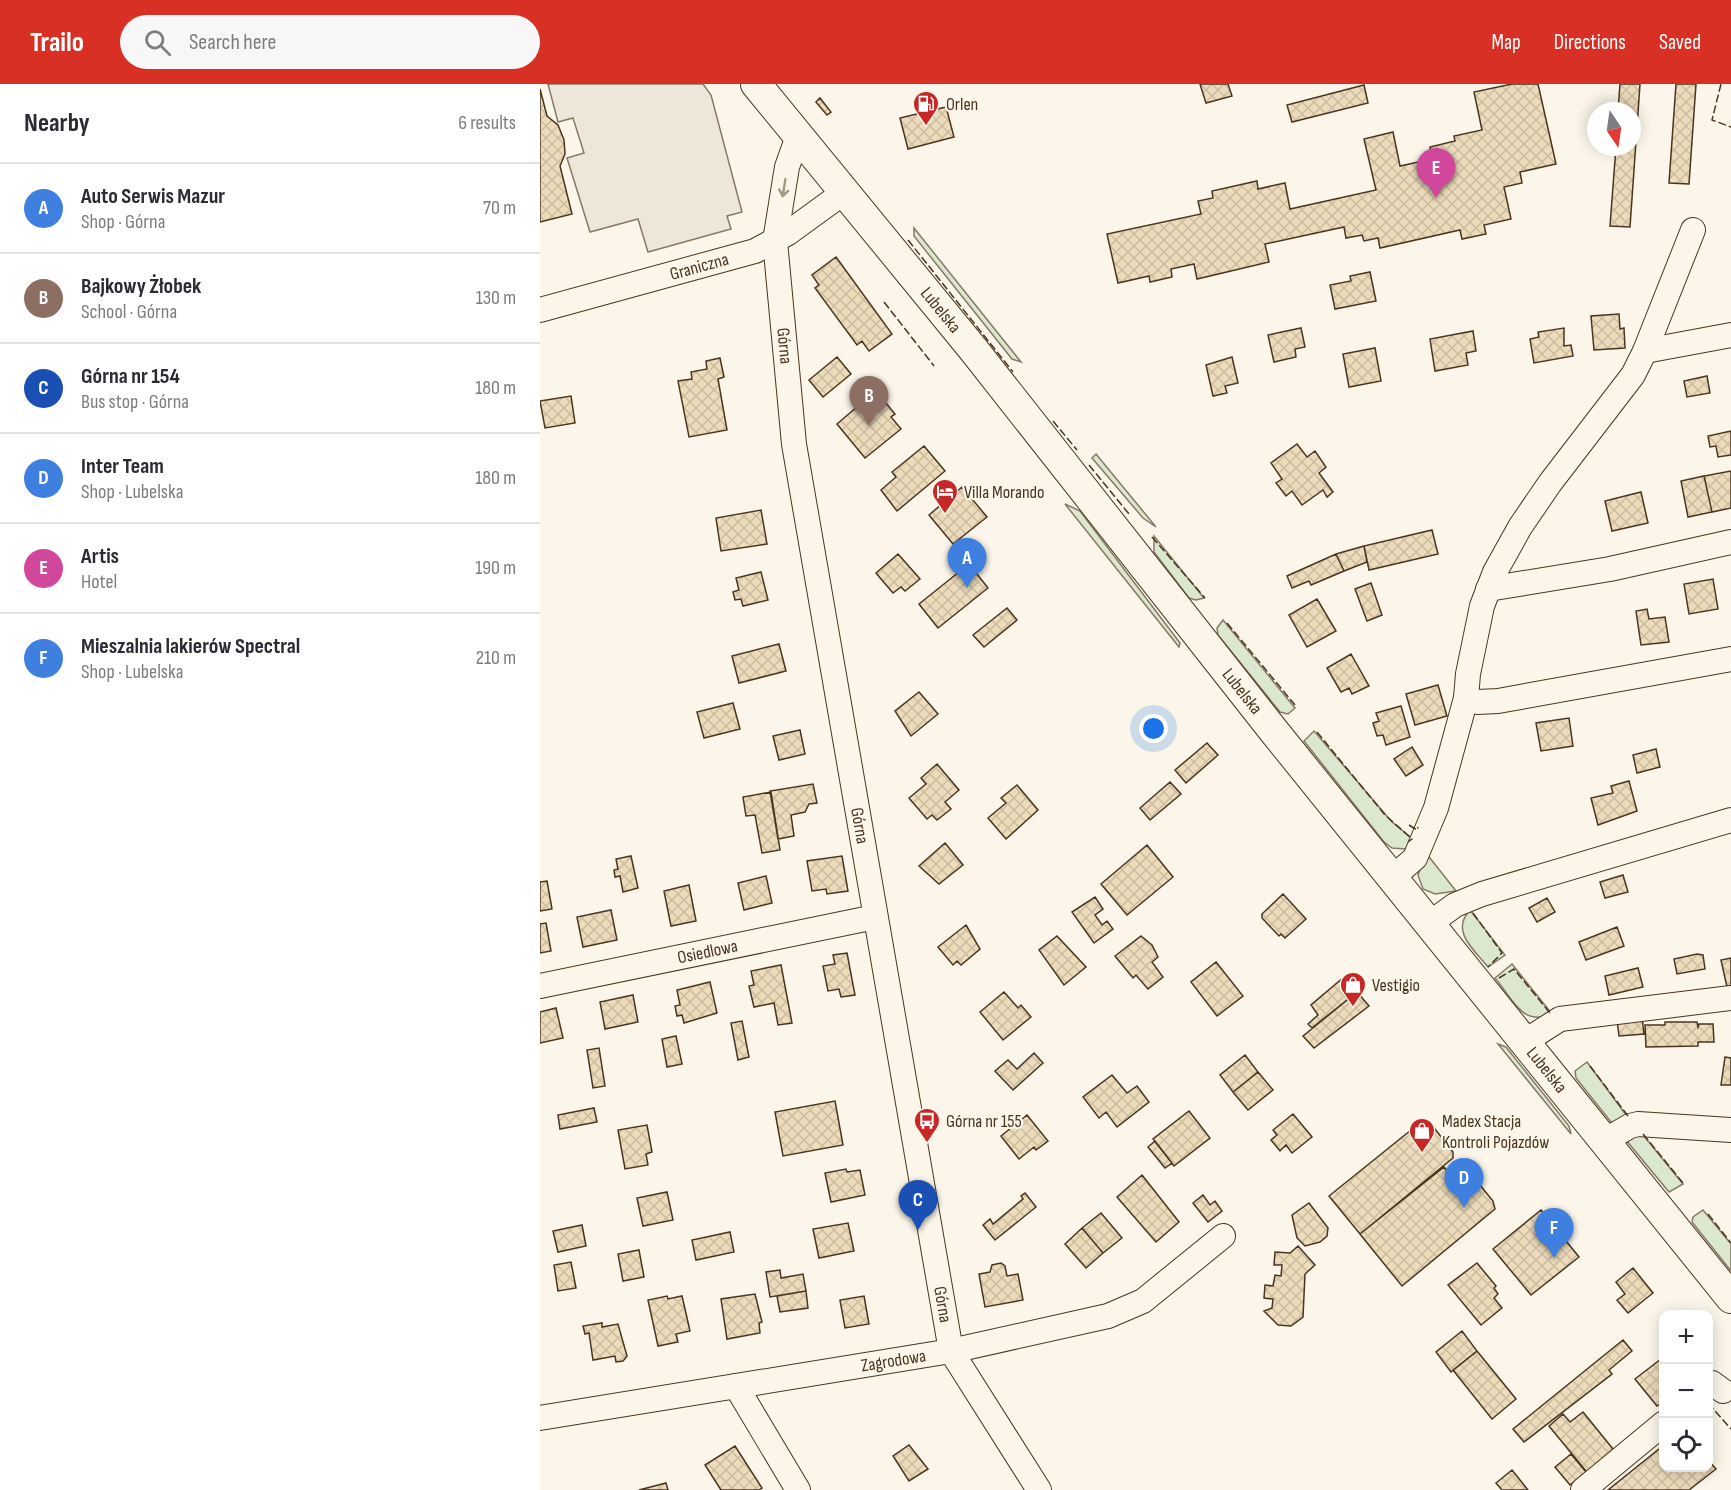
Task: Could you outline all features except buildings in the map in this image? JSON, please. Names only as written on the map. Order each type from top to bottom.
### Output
[{"type":"main road","name":"Lubelska","points":[[756,84],[1106,514],[1207,647],[1731,1298]]},
{"type":"street","name":"Górna","points":[[798,136],[787,166],[775,241],[794,444],[951,1351],[1039,1490]]},
{"type":"street","name":"Graniczna","points":[[540,310],[755,251],[775,241],[843,193]]},
{"type":"street","points":[[1392,878],[1415,858],[1422,845],[1441,790],[1466,698],[1468,674],[1488,589],[1520,527],[1550,483],[1633,375],[1645,351],[1693,230]]},
{"type":"street","points":[[1645,351],[1731,335]]},
{"type":"street","points":[[1488,589],[1610,569],[1731,542]]},
{"type":"street","points":[[1466,698],[1477,702],[1498,701],[1731,659]]},
{"type":"street","points":[[1429,924],[1455,905],[1482,894],[1731,820]]},
{"type":"street","name":"Osiedlowa","points":[[540,986],[875,917]]},
{"type":"street","points":[[1524,1042],[1560,1019],[1731,998]]},
{"type":"street","points":[[1604,1141],[1638,1124],[1731,1130]]},
{"type":"street","name":"Zagrodowa","points":[[540,1418],[951,1351],[1126,1310],[1143,1301],[1223,1236]]},
{"type":"street","points":[[736,1386],[798,1490]]},
{"type":"street","points":[[1583,1490],[1659,1427]]},
{"type":"green space","points":[[914,228],[1021,362],[1012,359],[914,236]]},
{"type":"green space","points":[[1096,454],[1156,527],[1143,518],[1092,458]]},
{"type":"green space","points":[[1065,504],[1080,511],[1180,643],[1179,647]]},
{"type":"green space","points":[[1154,536],[1204,598],[1196,600],[1189,598],[1154,552]]},
{"type":"green space","points":[[1223,620],[1295,708],[1288,714],[1280,712],[1218,635],[1217,628]]},
{"type":"green space","points":[[1314,731],[1392,822],[1414,840],[1406,849],[1392,848],[1384,842],[1304,741]]},
{"type":"green space","points":[[1426,853],[1456,891],[1435,894],[1423,889],[1418,875]]},
{"type":"green space","points":[[1470,910],[1505,955],[1488,967],[1471,947],[1463,933],[1464,918]]},
{"type":"green space","points":[[1512,964],[1552,1014],[1533,1017],[1519,1009],[1513,1002],[1495,978]]},
{"type":"green space","points":[[1498,1044],[1506,1047],[1569,1126],[1571,1134]]},
{"type":"green space","points":[[1587,1062],[1629,1119],[1611,1122],[1576,1078],[1575,1071]]},
{"type":"green space","points":[[1639,1130],[1683,1184],[1669,1192],[1626,1140]]},
{"type":"green space","points":[[1703,1210],[1731,1244],[1731,1271],[1692,1222],[1693,1217]]},
{"type":"shaded area","points":[[548,84],[703,84],[711,95],[742,212],[727,216],[731,229],[648,252],[638,219],[590,232],[567,158],[584,153],[573,118],[558,122]]},
{"type":"fence","points":[[1721,84],[1712,120],[1731,127]]},
{"type":"fence","points":[[908,240],[1013,372]]},
{"type":"fence","points":[[884,302],[934,366]]},
{"type":"fence","points":[[1053,421],[1077,450]]},
{"type":"fence","points":[[1089,465],[1129,514]]},
{"type":"fence","points":[[1152,537],[1205,598]]},
{"type":"fence","points":[[1227,623],[1295,705]]},
{"type":"fence","points":[[1317,732],[1385,815],[1412,839],[1408,842]]},
{"type":"fence","points":[[1409,825],[1417,830],[1418,827]]},
{"type":"fence","points":[[1473,913],[1502,953],[1488,967]]},
{"type":"fence","points":[[1499,978],[1514,969],[1550,1013]]},
{"type":"fence","points":[[1590,1066],[1628,1116]]},
{"type":"fence","points":[[1643,1134],[1683,1183]]},
{"type":"fence","points":[[1708,1214],[1731,1243]]},
{"type":"fence","points":[[1713,1409],[1731,1429]]},
{"type":"place","name":"Orlen","points":[[926,127]]},
{"type":"place","name":"Artis","points":[[1436,198]]},
{"type":"place","name":"Bajkowy Żłobek","points":[[869,426]]},
{"type":"place","name":"Villa Morando","points":[[945,515]]},
{"type":"place","name":"Auto Serwis Mazur","points":[[967,588]]},
{"type":"place","name":"Vestigio","points":[[1353,1008]]},
{"type":"place","name":"Górna nr 155","points":[[927,1144]]},
{"type":"place","name":"Madex Stacja Kontroli Pojazdów","points":[[1422,1154]]},
{"type":"place","name":"Inter Team","points":[[1464,1208]]},
{"type":"place","name":"Górna nr 154","points":[[918,1230]]},
{"type":"place","name":"Mieszalnia lakierów Spectral","points":[[1554,1258]]}]
